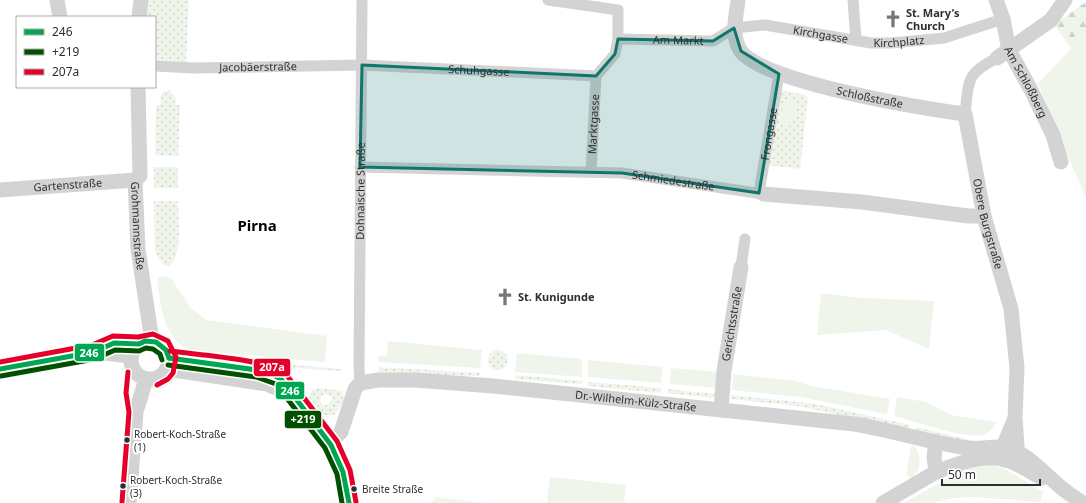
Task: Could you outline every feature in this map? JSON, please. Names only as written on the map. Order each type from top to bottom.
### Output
[{"type":"street","points":[[57,0],[60,16]]},
{"type":"street","points":[[139,16],[141,0]]},
{"type":"street","name":"Dohnaische Straße","points":[[360,383],[362,0]]},
{"type":"street","points":[[548,0],[618,10],[618,39],[615,54],[596,76]]},
{"type":"street","points":[[738,0],[734,28],[738,46],[747,58],[777,74]]},
{"type":"street","points":[[852,0],[856,40]]},
{"type":"street","points":[[996,0],[1003,19],[1003,54]]},
{"type":"street","name":"Am Schloßberg","points":[[1061,162],[1053,134],[1031,90],[1003,54],[1051,20],[1063,1]]},
{"type":"street","name":"Kirchplatz","points":[[856,40],[871,43],[891,43],[944,38],[1003,19]]},
{"type":"street","name":"Am Markt","points":[[618,39],[713,41],[734,28],[765,25],[785,28]]},
{"type":"street","name":"Kirchgasse","points":[[785,28],[856,40]]},
{"type":"street","name":"Obere Burgstraße","points":[[1003,54],[980,66],[970,79],[965,114],[984,216],[1011,309],[1017,368],[1015,418],[1008,452]]},
{"type":"street","name":"Jacobäerstraße","points":[[156,66],[194,68],[362,65]]},
{"type":"street","name":"Schuhgasse","points":[[362,65],[596,76]]},
{"type":"street","name":"Schloßstraße","points":[[777,74],[867,97],[934,110],[965,114]]},
{"type":"street","name":"Frongasse","points":[[761,194],[777,74]]},
{"type":"street","name":"Marktgasse","points":[[592,172],[596,76]]},
{"type":"street","name":"Grohmannstraße","points":[[138,88],[140,176],[135,180],[140,347]]},
{"type":"street","name":"Schmiedestraße","points":[[360,167],[592,172],[646,176],[761,194],[862,202],[968,216],[984,216]]},
{"type":"street","name":"Gartenstraße","points":[[0,190],[135,180]]},
{"type":"street","name":"Gerichtsstraße","points":[[722,410],[724,371],[746,239]]},
{"type":"street","points":[[0,369],[94,352],[114,343],[140,347],[163,346],[168,364]]},
{"type":"street","points":[[140,347],[130,362],[141,376],[158,378],[168,364]]},
{"type":"street","points":[[168,364],[267,384],[291,394],[330,442],[344,471],[348,487],[349,503]]},
{"type":"street","points":[[129,503],[136,412],[133,393],[141,376]]},
{"type":"street","name":"Dr.-Wilhelm-Külz-Straße","points":[[360,383],[378,380],[426,381],[854,424],[888,430],[936,442],[972,454]]},
{"type":"street","points":[[330,442],[341,432],[355,389],[360,383]]},
{"type":"street","points":[[936,442],[934,457],[936,472]]},
{"type":"street","points":[[883,503],[936,472],[972,454],[1008,452],[1037,465],[1057,485],[1083,503]]},
{"type":"highlighted area","points":[[734,28],[741,51],[779,74],[759,193],[622,173],[360,167],[362,65],[596,76],[615,54],[618,39],[713,41]]},
{"type":"green space","points":[[147,0],[189,0],[186,62],[156,60],[156,16],[146,16]]},
{"type":"green space","points":[[1086,2],[1086,40],[1076,44],[1071,49],[1054,24]]},
{"type":"green space","points":[[1086,40],[1086,197],[1061,141],[1038,83],[1076,44]]},
{"type":"green space","points":[[170,90],[176,99],[175,105],[180,105],[178,156],[155,155],[156,105],[161,105],[160,99],[163,92]]},
{"type":"green space","points":[[783,90],[808,96],[800,169],[767,165],[778,93]]},
{"type":"green space","points":[[784,100],[797,102],[793,126],[780,124]]},
{"type":"green space","points":[[154,167],[178,167],[178,188],[154,188]]},
{"type":"green space","points":[[154,201],[178,201],[178,246],[173,261],[169,266],[162,264],[155,251]]},
{"type":"green space","points":[[164,276],[171,278],[190,307],[206,320],[327,336],[325,362],[188,350],[179,344],[168,328],[165,320],[157,281],[159,277]]},
{"type":"green space","points":[[821,293],[861,298],[934,301],[929,349],[886,330],[817,335]]},
{"type":"green space","points":[[388,341],[482,350],[480,368],[378,362],[378,356],[387,356]]},
{"type":"green space","points":[[498,350],[505,353],[508,360],[505,367],[498,370],[491,367],[488,360],[491,353]]},
{"type":"green space","points":[[517,353],[582,359],[582,377],[515,372]]},
{"type":"green space","points":[[588,360],[663,367],[661,383],[588,377]]},
{"type":"green space","points":[[294,365],[342,369],[342,371],[295,368],[284,374],[282,373]]},
{"type":"green space","points":[[379,367],[480,373],[479,376],[379,373]]},
{"type":"green space","points":[[671,368],[719,372],[717,388],[670,384]]},
{"type":"green space","points":[[733,374],[795,381],[811,386],[890,399],[887,414],[800,397],[732,390]]},
{"type":"green space","points":[[515,375],[582,381],[581,384],[515,379]]},
{"type":"green space","points":[[171,376],[176,376],[169,385],[163,388],[151,389],[151,386]]},
{"type":"green space","points":[[589,382],[661,388],[661,393],[588,386]]},
{"type":"green space","points":[[317,388],[343,391],[344,401],[334,415],[323,415],[309,397],[312,390]],"holes":[[[324,394],[329,395],[332,398],[331,402],[327,405],[323,405],[320,401],[321,397]]]},
{"type":"green space","points":[[668,389],[715,394],[715,398],[667,393]]},
{"type":"green space","points":[[731,395],[816,404],[910,425],[909,430],[798,406],[731,399]]},
{"type":"green space","points":[[897,397],[926,402],[951,415],[997,422],[988,433],[976,436],[940,429],[894,416]]},
{"type":"green space","points":[[916,427],[970,440],[972,442],[915,432]]},
{"type":"green space","points":[[914,445],[917,449],[920,463],[917,471],[911,478],[906,475],[911,447]]},
{"type":"green space","points":[[981,464],[1006,470],[1043,492],[1040,502],[973,497],[953,498],[931,503],[903,503],[967,468]]},
{"type":"green space","points":[[550,477],[626,485],[624,503],[547,503]]},
{"type":"green space","points":[[435,497],[485,503],[431,503]]},
{"type":"transit line","name":"207a","points":[[0,362],[92,345],[113,336],[138,337],[153,334],[168,341],[176,357],[173,373],[168,379],[157,385]]},
{"type":"transit line","name":"246","points":[[0,369],[94,352],[114,343],[139,344],[145,341],[156,342],[166,350],[169,358]]},
{"type":"transit line","name":"+219","points":[[1,376],[95,359],[115,350],[139,351],[146,348],[153,349],[160,354],[162,360]]},
{"type":"transit line","name":"207a","points":[[170,351],[247,361],[275,368],[285,373],[337,441],[350,470],[356,502]]},
{"type":"transit line","name":"246","points":[[169,358],[257,370],[281,379],[331,445],[343,472],[349,503]]},
{"type":"transit line","name":"+219","points":[[168,365],[256,377],[276,384],[325,448],[337,474],[342,503]]},
{"type":"transit line","name":"207a","points":[[122,502],[129,412],[126,393],[128,372]]},
{"type":"place","name":"St. Mary's Church","points":[[893,19]]},
{"type":"place","name":"St. Kunigunde","points":[[505,297]]},
{"type":"place","name":"Robert-Koch-Straße (1)","points":[[127,440]]},
{"type":"place","name":"Robert-Koch-Straße (3)","points":[[123,486]]},
{"type":"place","name":"Breite Straße","points":[[354,489]]},
{"type":"district","name":"Pirna","points":[[257,226]]}]
